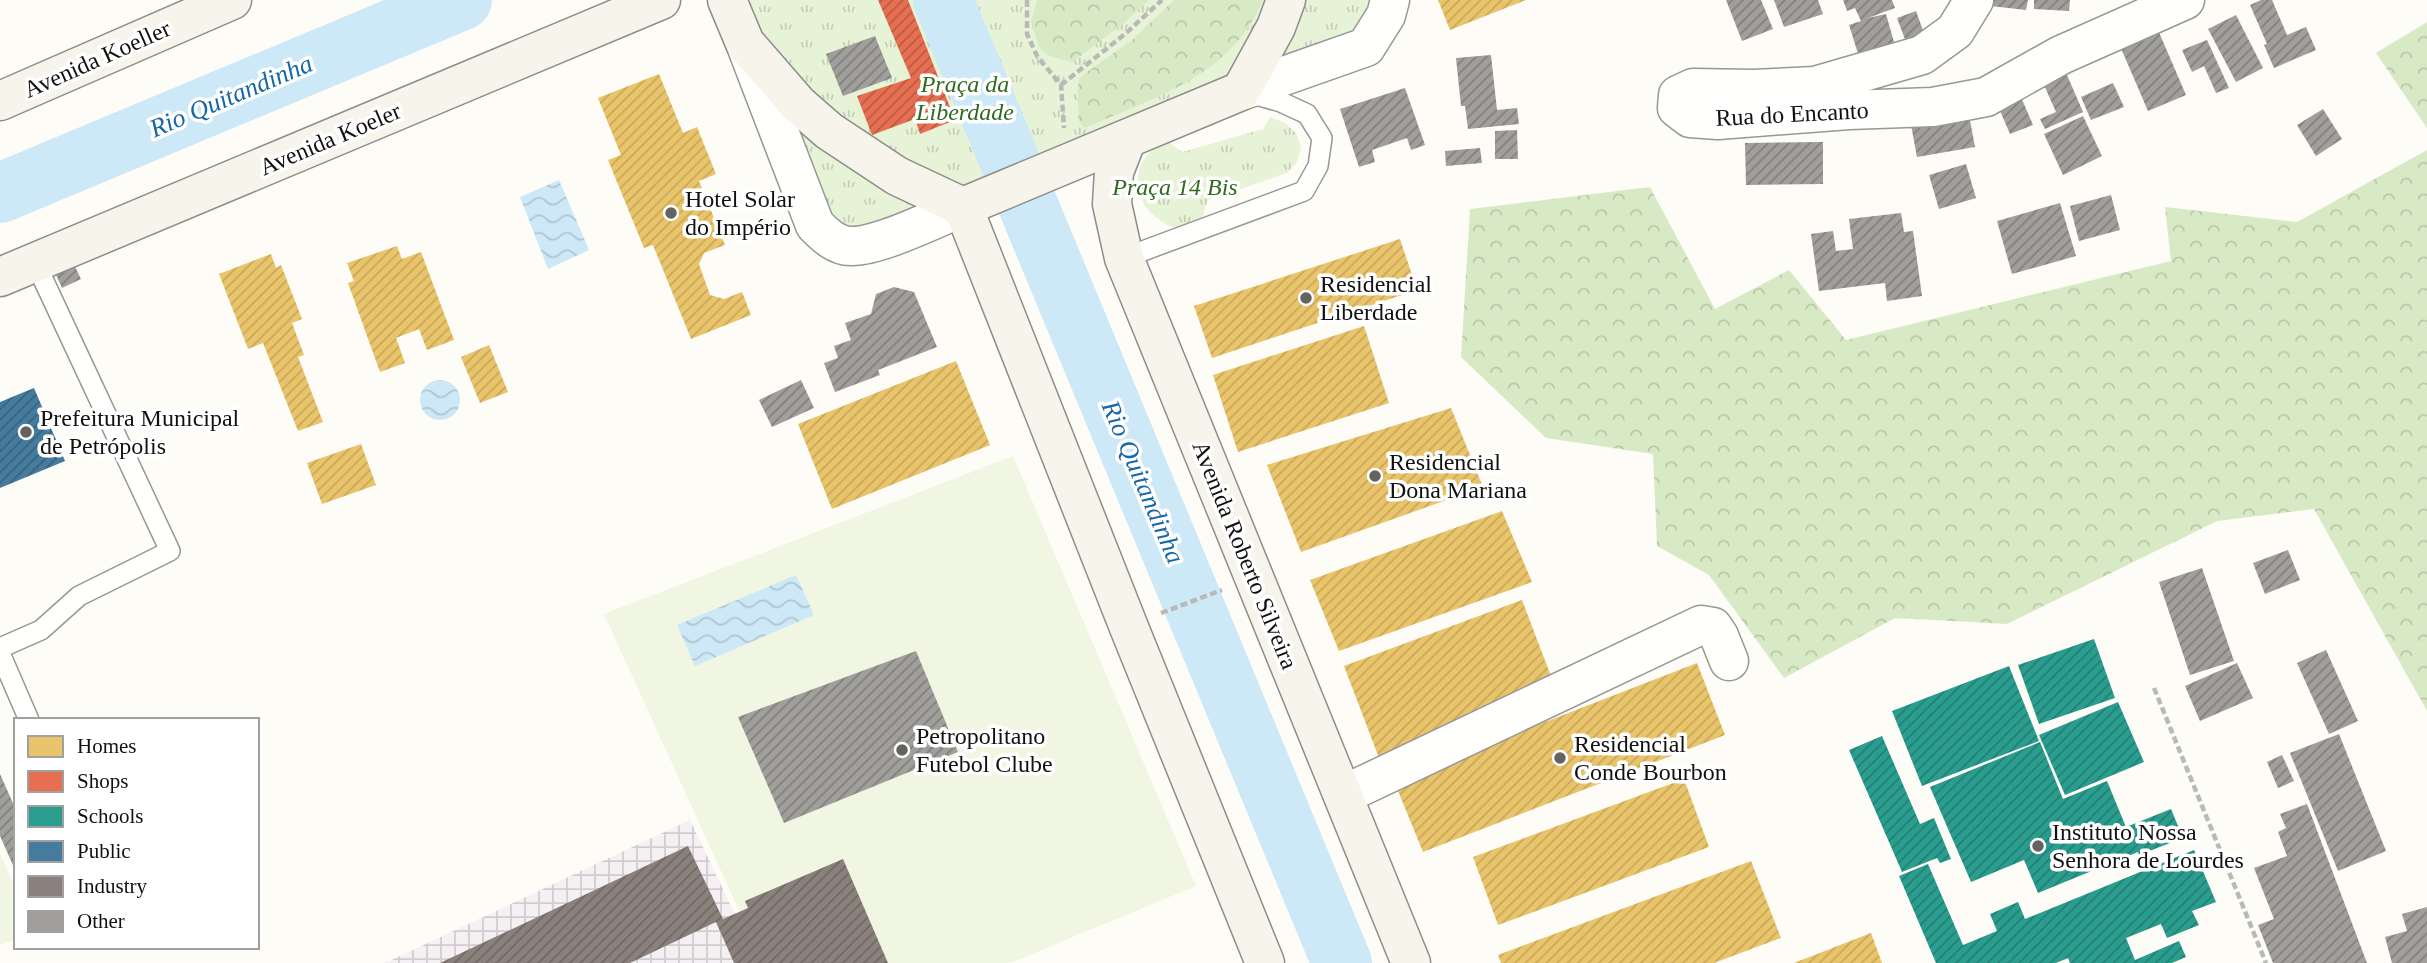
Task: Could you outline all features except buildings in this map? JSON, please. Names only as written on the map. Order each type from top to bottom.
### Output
[{"type":"main road","name":"Avenida Koeller","points":[[0,101],[232,0]]},
{"type":"main road","name":"Avenida Koeler","points":[[0,276],[661,0]]},
{"type":"main road","points":[[727,0],[745,43],[798,104],[829,131],[897,176],[963,207],[1265,963]]},
{"type":"main road","points":[[963,207],[1067,148],[1126,141],[1241,91],[1276,27],[1286,0]]},
{"type":"main road","name":"Avenida Roberto Silveira","points":[[1126,141],[1114,172],[1112,204],[1124,258],[1411,963]]},
{"type":"street","points":[[1241,91],[1366,47],[1386,15],[1390,0]]},
{"type":"street","name":"Rua do Encanto","points":[[1974,0],[1955,32],[1922,55],[1815,86],[1693,88],[1678,94],[1678,108],[1690,118],[1718,120],[1933,107],[1986,97],[2062,55],[2185,0]]},
{"type":"street","points":[[745,43],[815,225],[828,238],[848,246],[870,245],[963,207]]},
{"type":"street","points":[[1343,795],[1701,625],[1713,628],[1719,636],[1728,661]]},
{"type":"lane","points":[[1124,258],[1304,191],[1318,166],[1322,138],[1307,114],[1281,102],[1241,91]]},
{"type":"lane","points":[[28,718],[0,650],[41,630],[79,596],[170,551],[35,262]]},
{"type":"path","points":[[1027,0],[1027,34],[1037,56],[1060,85],[1067,148]]},
{"type":"path","points":[[1060,85],[1125,34],[1162,0]]},
{"type":"path","points":[[1128,625],[1255,577]]},
{"type":"path","points":[[2154,688],[2266,963]]},
{"type":"shaded area","points":[[690,820],[758,963],[385,963]]},
{"type":"green space","name":"Praça da Liberdade","points":[[733,0],[1281,0],[1235,88],[962,202],[839,133]]},
{"type":"green space","points":[[1037,0],[1149,0],[1123,24],[1072,62],[1049,56],[1040,49],[1031,22]]},
{"type":"green space","points":[[1174,0],[1263,0],[1249,26],[1232,48],[1211,66],[1164,94],[1085,128],[1078,120],[1080,77],[1132,40]]},
{"type":"green space","points":[[1303,0],[1369,0],[1358,32],[1277,66]]},
{"type":"green space","points":[[2427,22],[2427,128],[2376,53]]},
{"type":"green space","points":[[793,115],[926,210],[849,230],[833,221]]},
{"type":"green space","name":"Praça 14 Bis","points":[[1270,117],[1285,123],[1296,133],[1301,147],[1297,162],[1287,173],[1208,200],[1201,220],[1188,226],[1171,226],[1149,211],[1138,190],[1138,178],[1146,156],[1155,147],[1167,141],[1182,152],[1263,129]]},
{"type":"green space","points":[[2427,150],[2427,711],[2314,509],[2217,521],[2007,624],[1895,618],[1784,678],[1709,575],[1657,546],[1653,454],[1546,438],[1461,357],[1470,209],[1650,187],[1715,309],[1789,270],[1846,340],[2171,261],[2165,207],[2297,222]]},
{"type":"green space","name":"Petropolitano Futebol Clube","points":[[1013,456],[1196,886],[1010,963],[763,963],[604,614]]},
{"type":"green space","points":[[0,854],[14,886],[14,940],[0,945]]},
{"type":"water","points":[[559,180],[589,250],[548,269],[520,197]]},
{"type":"water","points":[[440,380],[448,381],[454,386],[459,392],[459,408],[454,414],[448,419],[440,420],[432,419],[426,414],[421,408],[420,400],[421,392],[426,386],[432,381]]},
{"type":"water","points":[[796,575],[814,615],[695,666],[677,625]]},
{"type":"waterway","name":"Rio Quitandinha","points":[[0,193],[462,0]]},
{"type":"waterway","name":"Rio Quitandinha","points":[[943,0],[1342,963]]},
{"type":"place","name":"Hotel Solar do Império","points":[[671,213]]},
{"type":"place","name":"Residencial Liberdade","points":[[1306,298]]},
{"type":"place","name":"Prefeitura Municipal de Petrópolis","points":[[26,432]]},
{"type":"place","name":"Residencial Dona Mariana","points":[[1375,476]]},
{"type":"place","name":"Petropolitano Futebol Clube","points":[[902,750]]},
{"type":"place","name":"Residencial Conde Bourbon","points":[[1560,758]]},
{"type":"place","name":"Instituto Nossa Senhora de Lourdes","points":[[2038,846]]}]
